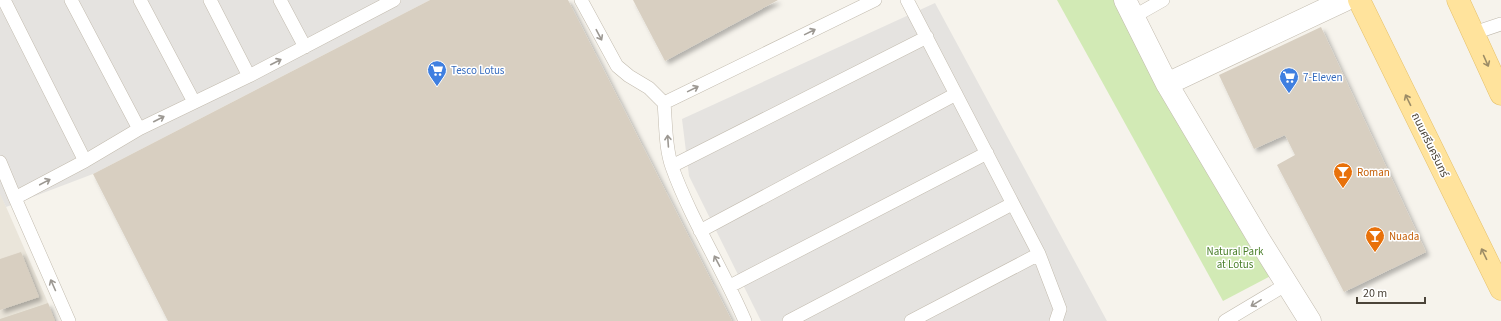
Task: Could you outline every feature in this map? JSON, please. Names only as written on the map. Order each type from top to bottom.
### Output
[{"type":"main road","name":"ถนนศรีนครินทร์","points":[[1359,0],[1501,290]]},
{"type":"main road","points":[[1458,0],[1501,94]]},
{"type":"street","points":[[1167,84],[1345,0]]},
{"type":"street","points":[[1129,8],[1167,84],[1310,321]]},
{"type":"lane","points":[[4,0],[85,161]]},
{"type":"lane","points":[[71,0],[139,129]]},
{"type":"lane","points":[[140,0],[194,102]]},
{"type":"lane","points":[[210,0],[249,76]]},
{"type":"lane","points":[[280,0],[305,47]]},
{"type":"lane","points":[[15,198],[85,161],[139,129],[249,76],[394,0]]},
{"type":"lane","points":[[581,0],[617,66],[629,76],[649,88],[664,103],[668,151],[672,166],[700,231],[730,286],[745,321]]},
{"type":"lane","points":[[664,103],[875,0]]},
{"type":"lane","points":[[907,0],[1039,254],[1060,309],[1056,321]]},
{"type":"lane","points":[[1129,8],[1163,0]]},
{"type":"lane","points":[[1474,33],[1501,24]]},
{"type":"lane","points":[[672,166],[927,37]]},
{"type":"lane","points":[[700,231],[956,94]]},
{"type":"lane","points":[[730,286],[987,153]]},
{"type":"lane","points":[[0,162],[69,321]]},
{"type":"lane","points":[[789,321],[1012,204]]},
{"type":"lane","points":[[911,321],[1039,254]]},
{"type":"lane","points":[[1224,321],[1287,284]]},
{"type":"shaded area","points":[[0,0],[430,0],[93,174],[6,207],[0,194]]},
{"type":"shaded area","points":[[935,3],[1107,321],[761,321],[689,176],[682,119]]},
{"type":"shaded area","points":[[0,193],[56,321],[0,321]]},
{"type":"green space","name":"Natural Park at Lotus","points":[[1057,0],[1128,0],[1280,271],[1223,301]]},
{"type":"building","name":"Tesco Lotus","points":[[430,0],[568,0],[732,321],[168,321],[93,174]]},
{"type":"building","points":[[633,0],[778,0],[665,61]]},
{"type":"building","points":[[1321,27],[1426,252],[1344,292],[1277,165],[1295,155],[1285,135],[1254,149],[1219,75]]},
{"type":"building","points":[[21,252],[39,297],[0,310],[0,259]]},
{"type":"building","points":[[48,303],[55,321],[0,321],[0,319]]},
{"type":"place","name":"Tesco Lotus","points":[[437,87]]},
{"type":"place","name":"7-Eleven","points":[[1289,94]]},
{"type":"place","name":"Roman","points":[[1343,189]]},
{"type":"place","name":"Nuada","points":[[1375,253]]}]
